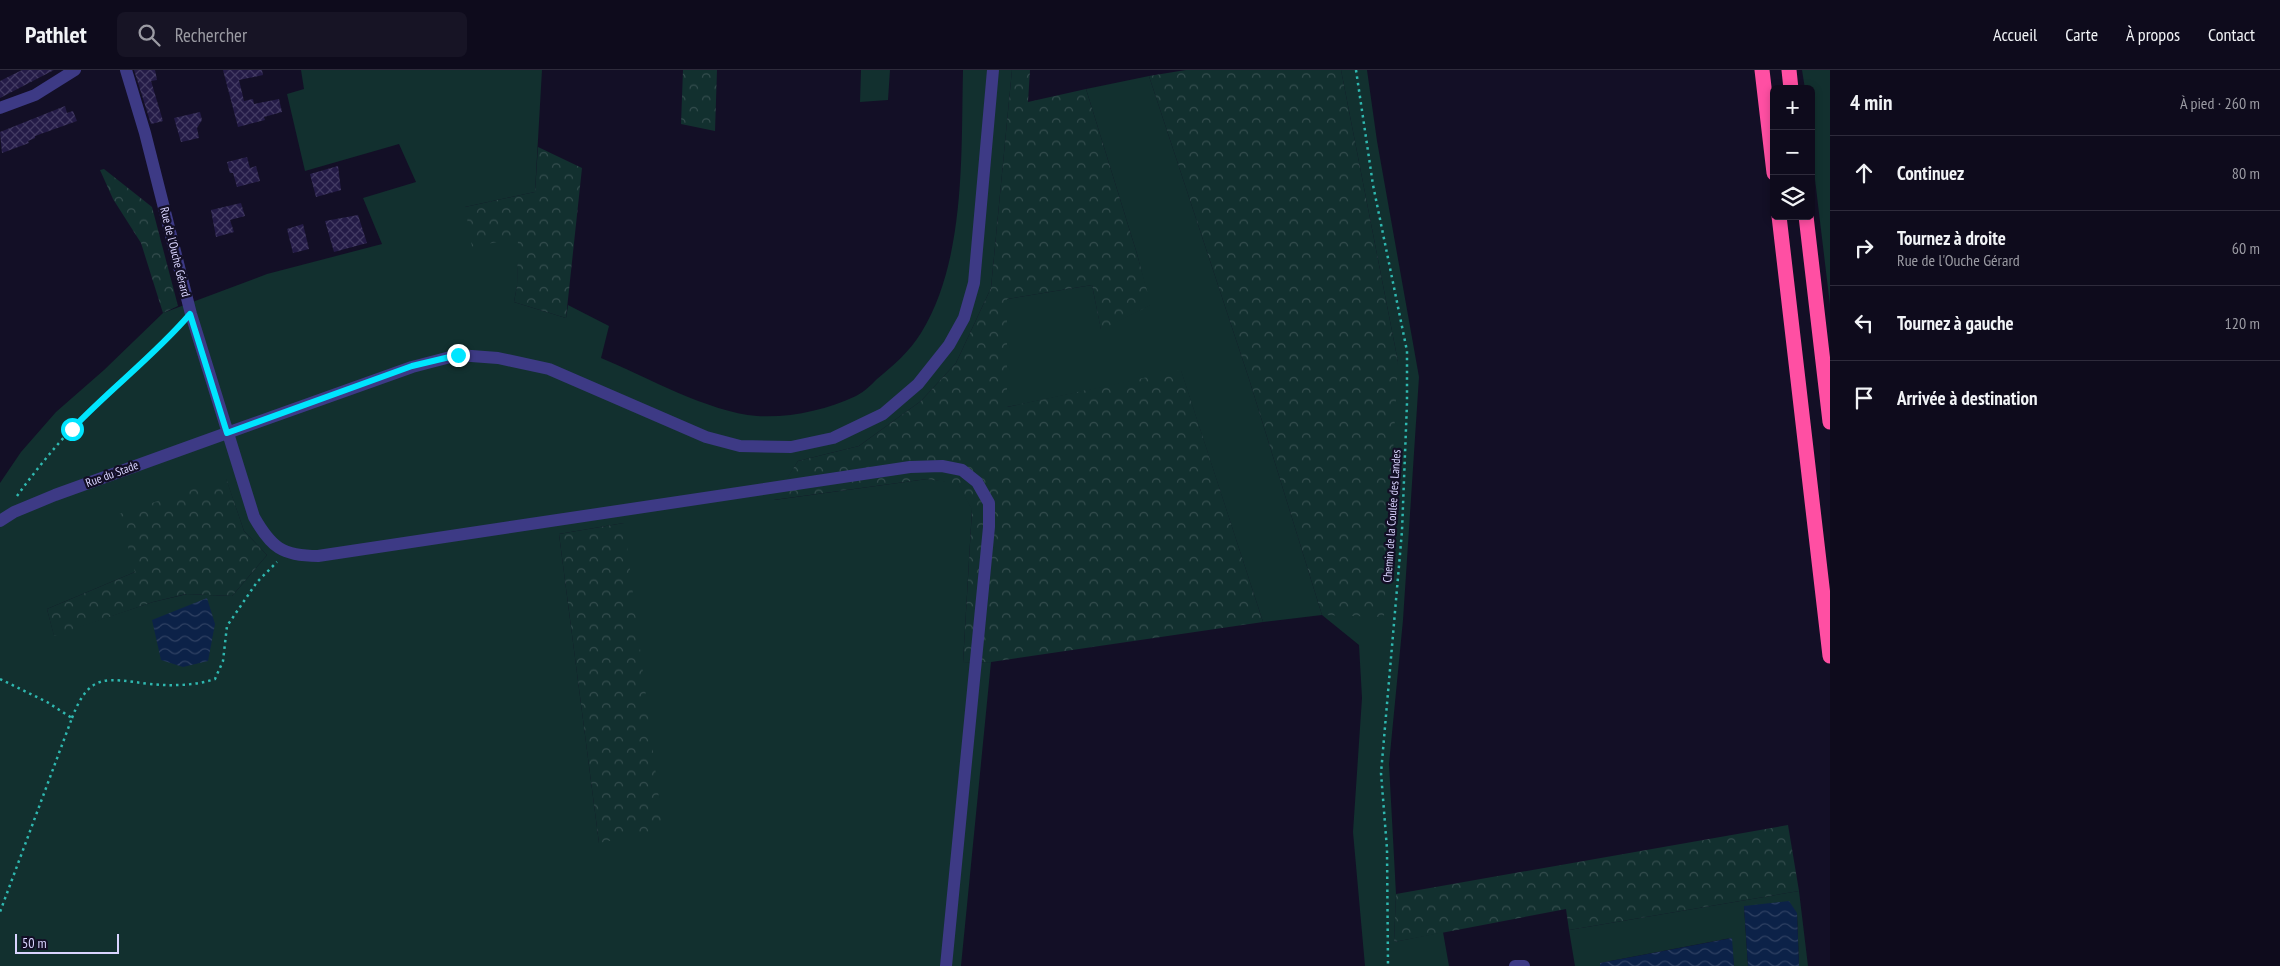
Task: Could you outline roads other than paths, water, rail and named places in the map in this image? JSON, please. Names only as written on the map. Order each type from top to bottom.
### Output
[{"type":"highway","points":[[1762,70],[1770,139]]},
{"type":"highway","points":[[1789,70],[1791,85]]},
{"type":"highway","points":[[1779,220],[1830,656]]},
{"type":"highway","points":[[1806,220],[1830,422]]},
{"type":"street","points":[[0,108],[35,96],[75,70]]},
{"type":"street","name":"Rue de l'Ouche Gérard","points":[[126,70],[149,151],[190,314],[254,516],[265,536],[287,552],[296,556],[318,556],[910,467],[942,466],[962,470],[977,482],[989,503],[989,527],[946,966]]},
{"type":"street","name":"Rue du Stade","points":[[0,521],[14,512],[227,433],[412,366],[458,355],[498,358],[549,369],[706,437],[740,446],[791,447],[833,438],[883,414],[918,384],[949,345],[964,318],[974,283],[993,70]]},
{"type":"street","points":[[1515,966],[1524,966]]},
{"type":"water","points":[[207,598],[215,624],[208,661],[183,667],[161,660],[152,620]]},
{"type":"water","points":[[1789,901],[1797,913],[1799,966],[1748,966],[1744,906]]},
{"type":"water","points":[[1732,938],[1734,966],[1600,966],[1600,963]]}]
